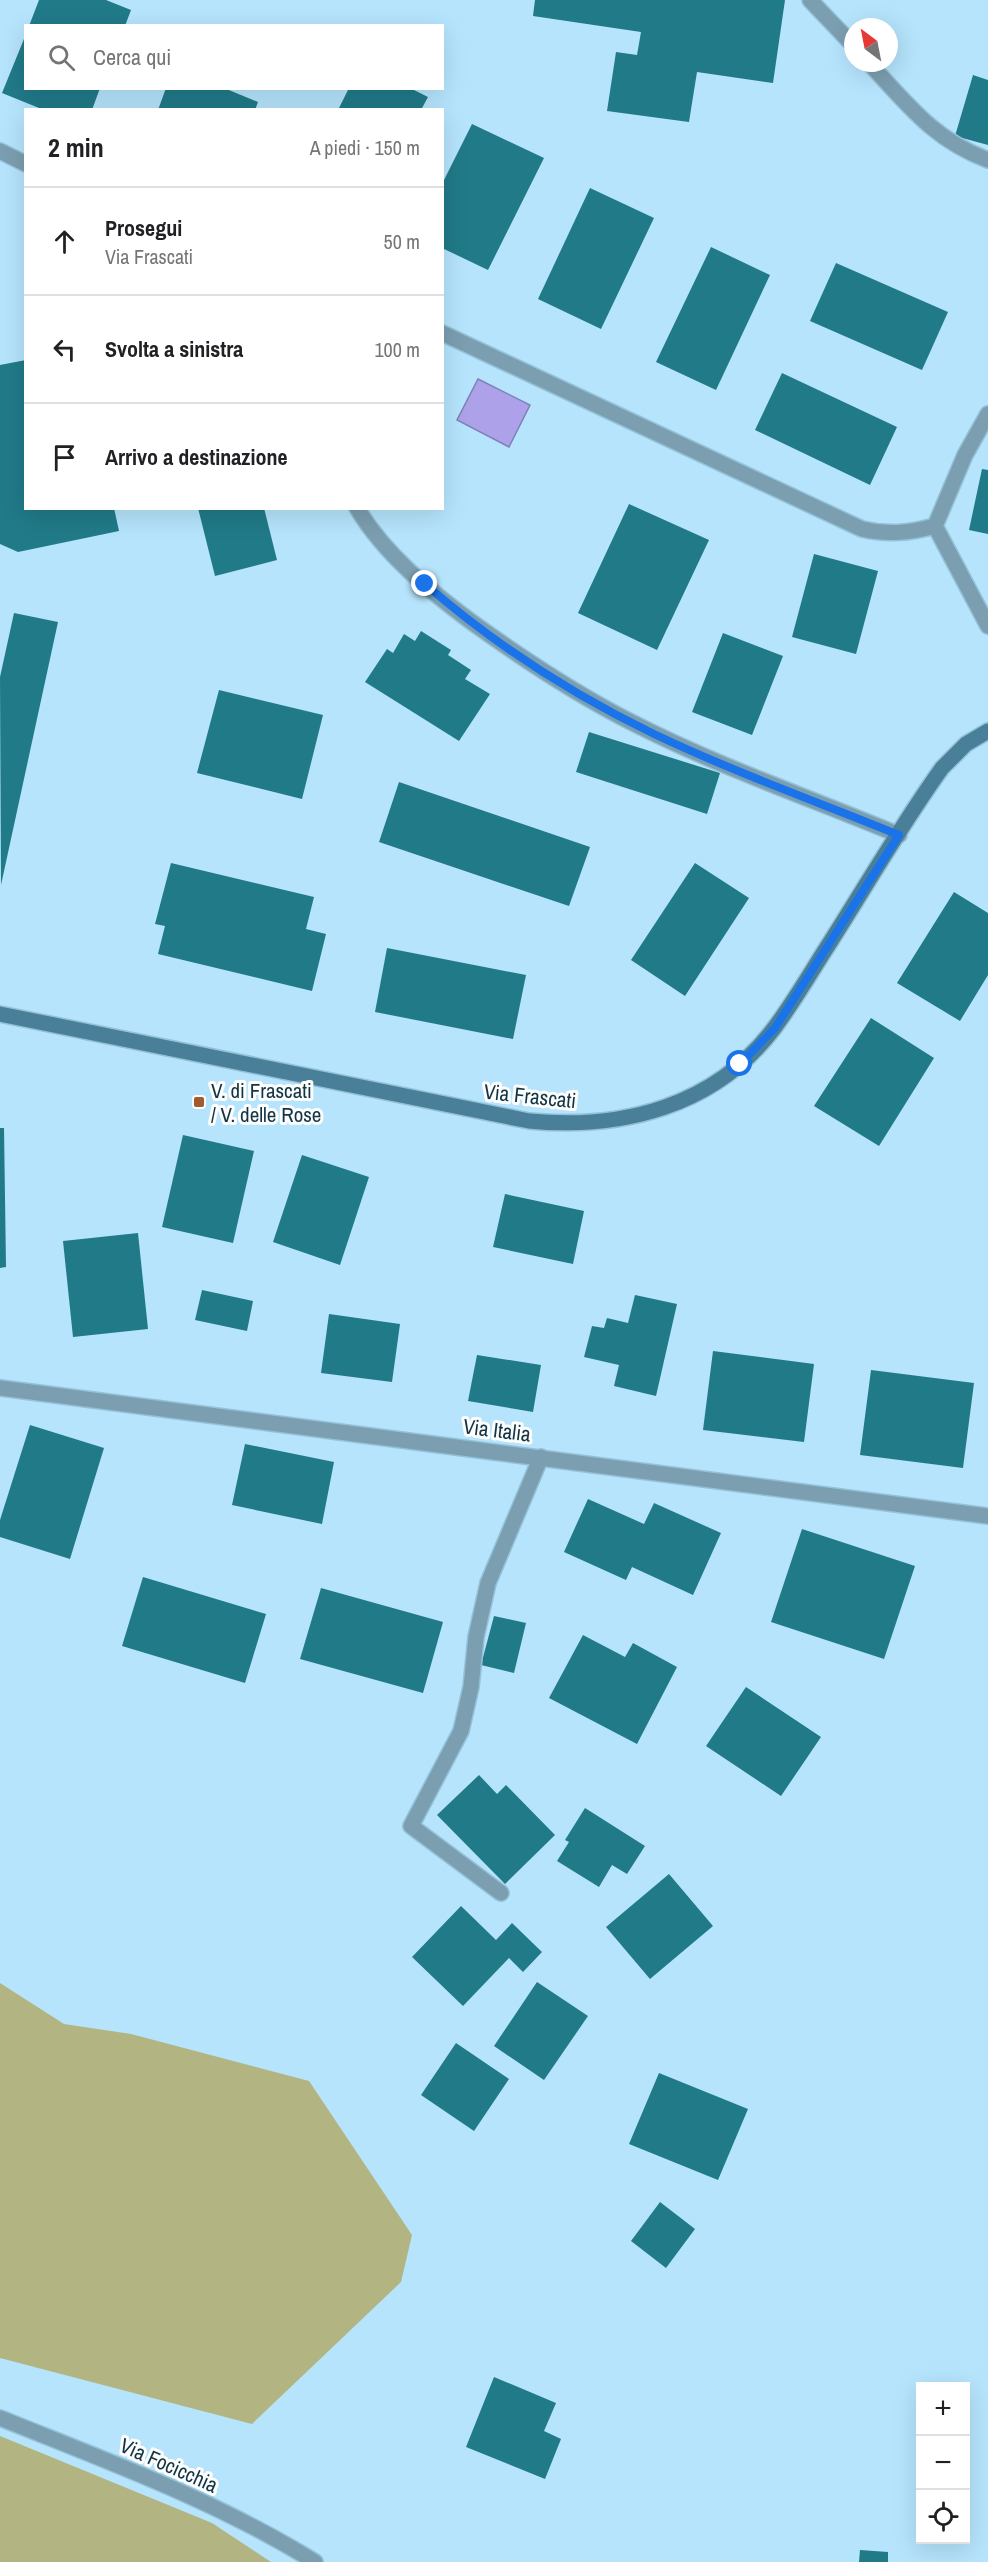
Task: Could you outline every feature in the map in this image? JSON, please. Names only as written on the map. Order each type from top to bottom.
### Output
[{"type":"main road","name":"Via Frascati","points":[[0,1014],[529,1121],[583,1123],[649,1113],[687,1100],[704,1090],[759,1047],[789,1007],[942,768],[966,744],[988,731]]},
{"type":"street","points":[[810,0],[844,36]]},
{"type":"street","points":[[877,72],[924,123],[959,148],[988,160]]},
{"type":"street","points":[[0,151],[24,163]]},
{"type":"street","points":[[444,334],[862,529],[882,534],[934,526]]},
{"type":"street","points":[[934,526],[965,455],[988,414]]},
{"type":"street","points":[[358,510],[369,527],[391,551],[445,601],[532,664],[606,709],[679,745],[899,835]]},
{"type":"street","points":[[934,526],[988,626]]},
{"type":"street","name":"Via Italia","points":[[0,1388],[988,1516]]},
{"type":"street","points":[[501,1893],[411,1826],[461,1731],[471,1687],[476,1637],[488,1583],[541,1457]]},
{"type":"street","name":"Via Focicchia","points":[[0,2418],[159,2482],[261,2531],[315,2562]]},
{"type":"green space","points":[[0,1983],[64,2024],[131,2034],[309,2081],[412,2235],[401,2282],[252,2424],[0,2358]]},
{"type":"green space","points":[[0,2436],[212,2523],[271,2562],[0,2562]]},
{"type":"shaded area","points":[[478,379],[530,405],[509,447],[457,420]]},
{"type":"building","points":[[39,0],[106,0],[131,10],[126,24],[30,24]]},
{"type":"building","points":[[535,0],[785,0],[773,83],[697,72],[689,122],[607,111],[616,52],[637,55],[641,32],[533,16]]},
{"type":"building","points":[[24,39],[24,90],[99,90],[93,108],[39,108],[2,93]]},
{"type":"building","points":[[973,75],[988,80],[988,145],[955,136]]},
{"type":"building","points":[[165,90],[229,90],[258,102],[256,108],[159,108]]},
{"type":"building","points":[[348,90],[414,90],[428,97],[422,108],[339,108]]},
{"type":"building","points":[[472,124],[544,158],[488,270],[444,249],[444,180]]},
{"type":"building","points":[[590,188],[654,218],[601,329],[538,299]]},
{"type":"building","points":[[711,247],[770,275],[716,390],[656,362]]},
{"type":"building","points":[[836,263],[948,312],[922,370],[810,321]]},
{"type":"building","points":[[24,360],[24,510],[114,510],[119,531],[18,552],[0,544],[0,365]]},
{"type":"building","points":[[782,373],[897,427],[870,485],[755,430]]},
{"type":"building","points":[[982,469],[988,470],[988,534],[969,530]]},
{"type":"building","points":[[629,504],[709,540],[657,650],[578,613]]},
{"type":"building","points":[[198,510],[264,510],[277,560],[215,576]]},
{"type":"building","points":[[814,554],[878,571],[856,654],[792,637]]},
{"type":"building","points":[[14,613],[58,622],[1,885],[0,677]]},
{"type":"building","points":[[421,631],[451,650],[448,655],[471,670],[465,679],[490,694],[459,741],[365,682],[387,649],[393,653],[404,634],[415,641]]},
{"type":"building","points":[[723,633],[783,656],[752,735],[692,712]]},
{"type":"building","points":[[219,690],[323,715],[302,799],[197,773]]},
{"type":"building","points":[[589,732],[720,773],[707,814],[576,772]]},
{"type":"building","points":[[399,782],[590,847],[569,906],[379,842]]},
{"type":"building","points":[[171,863],[314,897],[306,929],[326,934],[312,991],[158,954],[165,926],[155,924]]},
{"type":"building","points":[[695,863],[749,898],[685,996],[631,960]]},
{"type":"building","points":[[954,892],[988,913],[988,975],[960,1021],[897,983]]},
{"type":"building","points":[[387,948],[526,975],[513,1039],[375,1012]]},
{"type":"building","points":[[871,1018],[934,1058],[879,1146],[814,1106]]},
{"type":"building","points":[[0,1128],[4,1128],[6,1267],[0,1268]]},
{"type":"building","points":[[183,1135],[254,1151],[233,1243],[162,1227]]},
{"type":"building","points":[[302,1155],[369,1177],[340,1265],[273,1242]]},
{"type":"building","points":[[505,1194],[584,1211],[573,1264],[493,1247]]},
{"type":"building","points":[[138,1233],[148,1329],[73,1337],[63,1241]]},
{"type":"building","points":[[202,1290],[253,1301],[247,1331],[195,1320]]},
{"type":"building","points":[[635,1295],[677,1304],[656,1396],[614,1386],[619,1365],[584,1357],[592,1326],[604,1328],[607,1318],[628,1323]]},
{"type":"building","points":[[329,1314],[400,1324],[392,1382],[321,1373]]},
{"type":"building","points":[[713,1351],[814,1364],[804,1442],[703,1430]]},
{"type":"building","points":[[477,1355],[541,1365],[533,1412],[468,1401]]},
{"type":"building","points":[[871,1370],[974,1383],[963,1468],[860,1455]]},
{"type":"building","points":[[30,1425],[104,1448],[70,1559],[0,1537],[0,1520]]},
{"type":"building","points":[[245,1444],[334,1462],[322,1524],[232,1505]]},
{"type":"building","points":[[588,1499],[644,1524],[654,1503],[721,1533],[693,1595],[632,1567],[626,1580],[564,1552]]},
{"type":"building","points":[[802,1529],[915,1566],[884,1659],[771,1622]]},
{"type":"building","points":[[143,1577],[266,1614],[245,1683],[122,1646]]},
{"type":"building","points":[[321,1588],[443,1622],[423,1693],[300,1659]]},
{"type":"building","points":[[494,1616],[526,1623],[514,1673],[481,1665]]},
{"type":"building","points":[[583,1635],[625,1657],[633,1643],[677,1667],[637,1744],[549,1698]]},
{"type":"building","points":[[746,1687],[821,1737],[781,1796],[706,1746]]},
{"type":"building","points":[[479,1775],[497,1794],[506,1785],[555,1835],[505,1884],[437,1815]]},
{"type":"building","points":[[585,1808],[645,1846],[627,1874],[612,1865],[599,1887],[557,1861],[569,1842],[565,1840]]},
{"type":"building","points":[[669,1874],[713,1926],[650,1979],[606,1927]]},
{"type":"building","points":[[461,1906],[496,1940],[512,1923],[542,1952],[523,1972],[509,1958],[463,2006],[412,1957]]},
{"type":"building","points":[[537,1982],[588,2016],[544,2080],[494,2046]]},
{"type":"building","points":[[456,2043],[509,2079],[474,2131],[421,2095]]},
{"type":"building","points":[[659,2073],[748,2109],[718,2180],[629,2144]]},
{"type":"building","points":[[660,2202],[695,2229],[666,2268],[631,2241]]},
{"type":"building","points":[[494,2377],[556,2403],[544,2431],[561,2439],[545,2479],[466,2447]]},
{"type":"building","points":[[860,2550],[888,2552],[888,2562],[859,2562]]},
{"type":"place","name":"V. di Frascati / V. delle Rose","points":[[199,1102]]},
{"type":"route","points":[[425,584],[467,618],[532,664],[606,709],[679,745],[899,835],[775,1028],[740,1064]]}]
